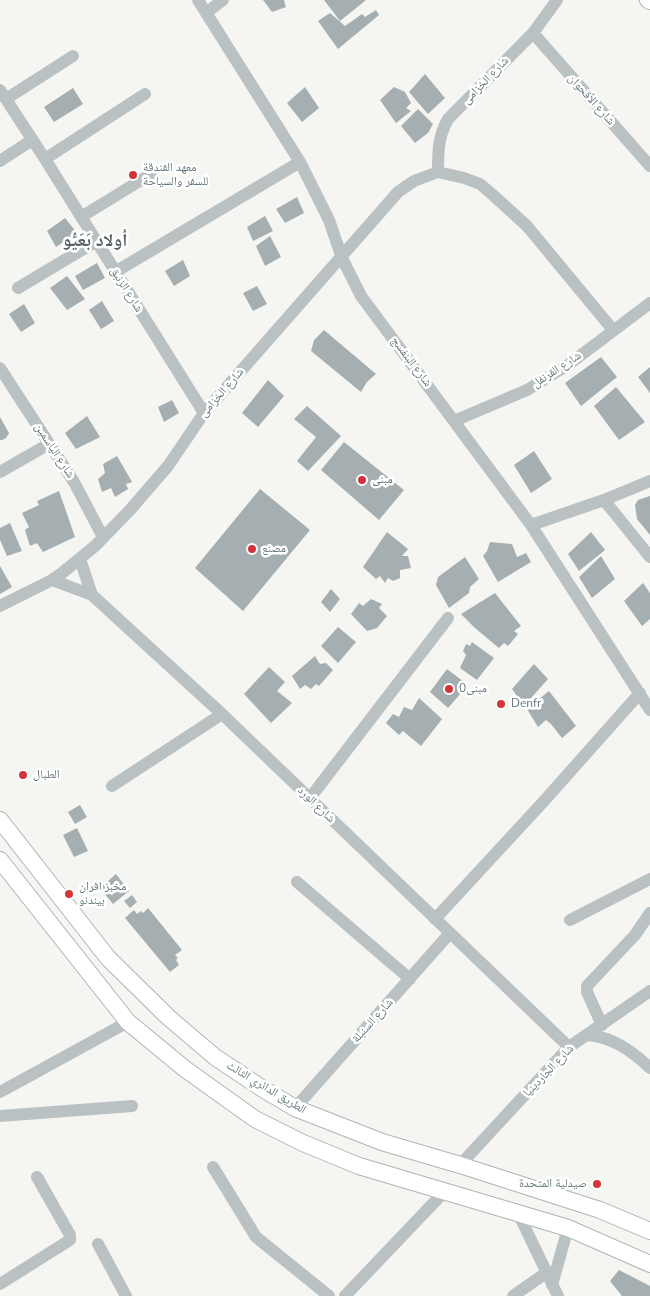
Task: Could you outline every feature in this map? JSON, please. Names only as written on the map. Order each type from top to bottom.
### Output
[{"type":"main road","name":"الطريق الدائري الثالث","points":[[0,820],[108,958],[168,1017],[215,1058],[295,1108],[382,1142],[600,1210],[650,1230]]},
{"type":"main road","points":[[0,862],[128,1022],[185,1069],[255,1119],[303,1143],[359,1166],[568,1228],[650,1264]]},
{"type":"street","name":"شارع البنفسج","points":[[198,0],[300,162],[329,220],[342,258],[361,296],[531,525],[650,710]]},
{"type":"street","points":[[206,13],[223,0]]},
{"type":"street","name":"شارع الخزامى","points":[[0,606],[52,580],[80,559],[130,510],[168,466],[204,413],[398,192],[414,181],[438,172],[439,141],[448,119],[533,33],[557,0]]},
{"type":"street","name":"شارع الأقحوان","points":[[533,33],[650,166]]},
{"type":"street","points":[[3,94],[74,56]]},
{"type":"street","name":"شارع الزنبق","points":[[3,94],[204,413]]},
{"type":"street","points":[[45,159],[145,94]]},
{"type":"street","points":[[0,161],[32,140]]},
{"type":"street","points":[[114,272],[300,162]]},
{"type":"street","points":[[438,172],[480,184],[494,195],[527,226],[613,330]]},
{"type":"street","points":[[80,217],[151,174]]},
{"type":"street","points":[[18,288],[96,242]]},
{"type":"street","name":"شارع القرنفل","points":[[454,420],[527,390],[568,365],[650,303]]},
{"type":"street","name":"شارع الياسمين","points":[[0,368],[4,382],[74,482],[103,537]]},
{"type":"street","points":[[0,472],[49,444]]},
{"type":"street","points":[[531,525],[604,500],[650,481]]},
{"type":"street","points":[[604,500],[650,557]]},
{"type":"street","points":[[80,559],[92,595]]},
{"type":"street","name":"شارع الورد","points":[[52,580],[92,595],[222,714],[569,1047]]},
{"type":"street","points":[[310,798],[448,618]]},
{"type":"street","points":[[435,919],[640,693]]},
{"type":"street","points":[[112,786],[222,714]]},
{"type":"street","points":[[570,920],[650,879]]},
{"type":"street","points":[[297,882],[410,979]]},
{"type":"street","points":[[602,1025],[587,992],[587,986],[635,935],[650,913]]},
{"type":"street","name":"شارع السنبلة","points":[[295,1108],[450,933]]},
{"type":"street","name":"شارع الجاردينيا","points":[[460,1165],[569,1047],[650,991]]},
{"type":"street","points":[[0,1092],[128,1022]]},
{"type":"street","points":[[587,1036],[600,1036],[619,1044],[650,1068]]},
{"type":"street","points":[[0,1116],[132,1106]]},
{"type":"street","points":[[213,1167],[256,1237],[328,1296]]},
{"type":"street","points":[[0,1284],[70,1240],[70,1235],[37,1176]]},
{"type":"street","points":[[345,1296],[445,1191]]},
{"type":"street","points":[[518,1213],[555,1291]]},
{"type":"street","points":[[555,1291],[568,1228]]},
{"type":"street","points":[[98,1244],[126,1296]]},
{"type":"street","points":[[513,1296],[546,1273]]},
{"type":"building","points":[[263,0],[284,0],[286,7],[272,12]]},
{"type":"building","points":[[324,0],[366,0],[340,21]]},
{"type":"building","points":[[376,10],[379,15],[338,49],[318,21],[330,13],[345,26],[362,14],[365,17]]},
{"type":"building","points":[[425,74],[445,98],[428,114],[409,92]]},
{"type":"building","points":[[305,87],[319,108],[302,122],[287,103]]},
{"type":"building","points":[[394,87],[405,92],[411,103],[406,108],[411,111],[396,123],[380,100]]},
{"type":"building","points":[[73,88],[83,104],[54,122],[44,107]]},
{"type":"building","points":[[418,109],[433,124],[428,133],[415,143],[401,126]]},
{"type":"building","points":[[297,197],[304,213],[285,223],[276,209]]},
{"type":"building","points":[[265,216],[273,231],[253,241],[247,227]]},
{"type":"building","points":[[65,218],[77,233],[56,247],[47,231]]},
{"type":"building","points":[[270,236],[281,257],[265,266],[256,246]]},
{"type":"building","points":[[183,260],[190,276],[174,286],[165,271]]},
{"type":"building","points":[[97,263],[105,278],[83,290],[75,276]]},
{"type":"building","points":[[67,276],[85,299],[67,310],[50,288]]},
{"type":"building","points":[[257,286],[267,304],[253,311],[243,293]]},
{"type":"building","points":[[102,301],[114,321],[101,329],[89,310]]},
{"type":"building","points":[[24,304],[35,323],[21,332],[9,314]]},
{"type":"building","points":[[324,330],[376,374],[367,382],[361,392],[311,351],[314,340]]},
{"type":"building","points":[[601,357],[617,377],[581,406],[565,383]]},
{"type":"building","points":[[650,367],[650,393],[638,377]]},
{"type":"building","points":[[268,380],[284,396],[258,427],[242,413]]},
{"type":"building","points":[[616,387],[645,422],[619,440],[594,406]]},
{"type":"building","points":[[172,400],[179,413],[164,422],[158,407]]},
{"type":"building","points":[[307,406],[341,436],[308,471],[297,461],[316,437],[294,419]]},
{"type":"building","points":[[87,416],[100,437],[76,449],[65,433]]},
{"type":"building","points":[[0,417],[9,433],[2,440],[0,440]]},
{"type":"building","name":"مبنى","points":[[344,442],[404,490],[379,520],[321,470]]},
{"type":"building","points":[[534,451],[552,479],[531,493],[514,465]]},
{"type":"building","points":[[117,456],[132,482],[126,484],[128,489],[115,497],[111,488],[102,492],[98,479],[105,473],[103,464]]},
{"type":"building","name":"مصنع","points":[[260,489],[310,530],[243,611],[195,568]]},
{"type":"building","points":[[59,491],[75,537],[43,552],[37,543],[30,546],[25,530],[29,527],[22,513],[39,505],[37,501]]},
{"type":"building","points":[[650,496],[650,535],[637,519],[635,505],[638,500]]},
{"type":"building","points":[[10,523],[22,551],[7,556],[0,540],[0,528]]},
{"type":"building","points":[[387,532],[408,549],[402,556],[408,556],[411,568],[400,570],[400,578],[393,581],[388,578],[385,583],[380,576],[376,579],[363,567]]},
{"type":"building","points":[[591,532],[605,550],[579,571],[568,554]]},
{"type":"building","points":[[490,542],[512,544],[517,557],[526,553],[531,562],[498,582],[483,556]]},
{"type":"building","points":[[601,556],[615,579],[592,598],[579,577]]},
{"type":"building","points":[[465,557],[479,579],[470,587],[469,593],[449,608],[436,585],[438,577]]},
{"type":"building","points":[[0,566],[12,587],[0,594]]},
{"type":"building","points":[[643,583],[650,593],[650,619],[642,626],[624,601]]},
{"type":"building","points":[[331,589],[340,599],[330,612],[321,602]]},
{"type":"building","points":[[495,593],[521,626],[514,631],[518,634],[508,646],[504,643],[499,648],[461,614]]},
{"type":"building","points":[[371,599],[382,604],[379,608],[387,616],[377,628],[367,631],[351,614],[359,603],[363,606]]},
{"type":"building","points":[[338,627],[356,642],[338,663],[321,646]]},
{"type":"building","points":[[472,642],[494,658],[477,680],[460,668],[466,655],[463,651],[466,644],[470,646]]},
{"type":"building","points":[[315,656],[320,664],[326,663],[333,670],[319,686],[316,684],[311,689],[305,685],[300,689],[292,676]]},
{"type":"building","points":[[534,664],[548,679],[524,706],[512,689]]},
{"type":"building","points":[[269,667],[285,682],[277,691],[292,703],[271,723],[244,694]]},
{"type":"building","name":"مبنى0","points":[[447,669],[468,685],[448,708],[430,692]]},
{"type":"building","points":[[549,691],[576,726],[562,738],[546,720],[538,727],[527,709]]},
{"type":"building","points":[[419,698],[442,719],[421,746],[403,731],[399,735],[386,723],[393,714],[399,717],[404,707],[412,710]]},
{"type":"building","points":[[80,805],[87,817],[75,824],[68,812]]},
{"type":"building","points":[[77,828],[88,851],[74,857],[63,835]]},
{"type":"building","points":[[116,874],[129,891],[113,904],[100,888]]},
{"type":"building","points":[[132,895],[137,902],[130,908],[124,901]]},
{"type":"building","points":[[148,908],[182,950],[175,955],[178,958],[176,960],[179,965],[170,972],[125,918],[134,910],[137,914],[141,911],[143,913]]},
{"type":"building","points":[[619,1270],[650,1286],[650,1296],[622,1296],[610,1281]]},
{"type":"place","name":"معهد الفندقة للسفر والسياحة","points":[[133,175]]},
{"type":"place","name":"مبنى","points":[[362,480]]},
{"type":"place","name":"مصنع","points":[[252,549]]},
{"type":"place","name":"مبنى0","points":[[449,689]]},
{"type":"place","name":"Denfr","points":[[501,704]]},
{"type":"place","name":"الطبال","points":[[23,775]]},
{"type":"place","name":"مخبز افران بيندنو","points":[[69,894]]},
{"type":"place","name":"صيدلية المتحدة","points":[[597,1184]]},
{"type":"district","name":"أولاد بَعَيُّو","points":[[95,242]]}]
